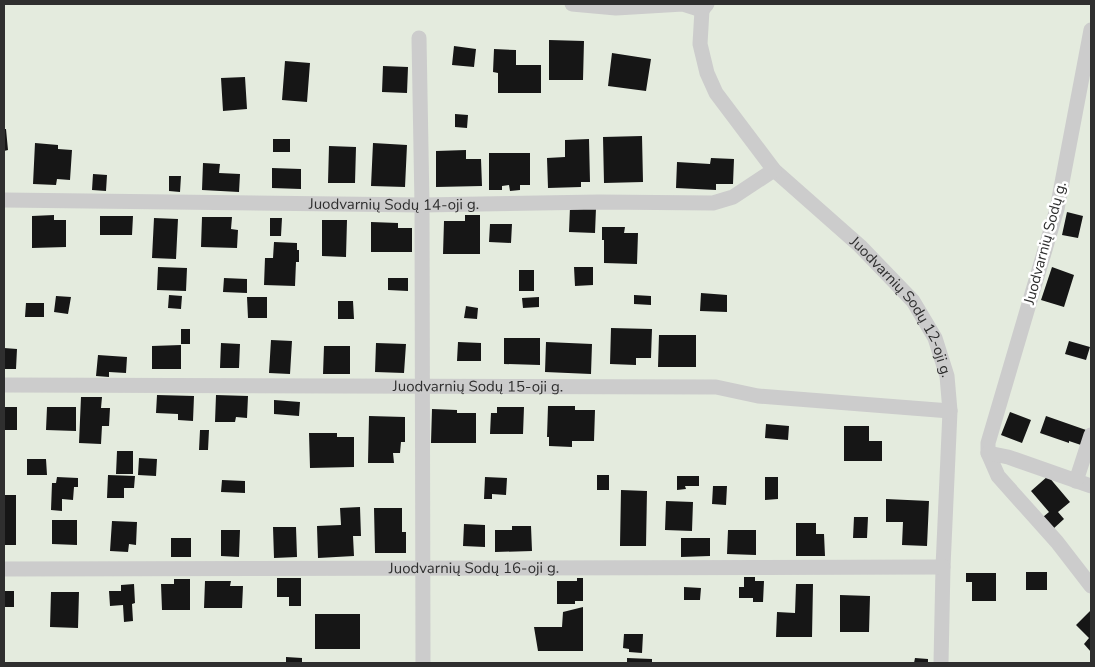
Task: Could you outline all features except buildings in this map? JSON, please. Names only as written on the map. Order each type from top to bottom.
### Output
[{"type":"street","points":[[572,4],[616,8],[683,4],[705,7]]},
{"type":"street","name":"Juodvarnių Sodų 12-oji g.","points":[[705,7],[700,44],[707,73],[716,93],[774,170],[860,246],[913,301],[935,338],[947,376],[950,411],[941,663]]},
{"type":"street","name":"Juodvarnių Sodų g.","points":[[988,454],[988,443],[1057,209],[1091,30]]},
{"type":"street","points":[[419,38],[422,204],[423,663]]},
{"type":"street","name":"Juodvarnių Sodų 14-oji g.","points":[[4,200],[422,204],[713,203],[734,197],[774,170]]},
{"type":"street","name":"Juodvarnių Sodų 15-oji g.","points":[[4,385],[716,387],[758,396],[950,411]]},
{"type":"street","points":[[1076,481],[1091,435]]},
{"type":"street","points":[[988,454],[1008,457],[1091,486]]},
{"type":"street","points":[[988,454],[998,476],[1057,542],[1091,586]]},
{"type":"street","name":"Juodvarnių Sodų 16-oji g.","points":[[4,569],[944,567]]},
{"type":"shaded area","points":[[4,4],[1091,4],[1091,663],[4,663]]}]
